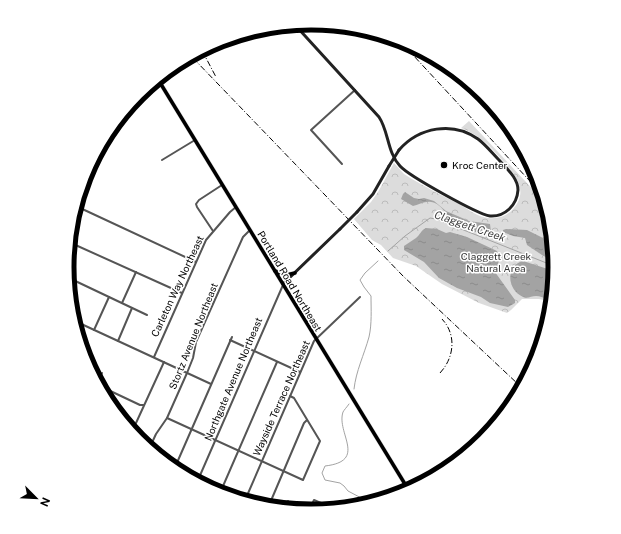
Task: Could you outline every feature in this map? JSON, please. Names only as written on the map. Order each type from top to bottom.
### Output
[{"type":"main road","name":"Portland Road Northeast","points":[[160,84],[405,484]]},
{"type":"main road","points":[[275,271],[286,275],[295,273]]},
{"type":"street","points":[[283,284],[357,212],[373,194],[389,166],[399,150],[411,139],[426,131],[437,128],[449,128],[473,136],[483,143],[514,177],[517,186],[516,200],[511,208],[500,214],[488,216],[408,174],[400,167],[394,158],[390,151],[384,127],[379,117],[300,31]]},
{"type":"street","points":[[342,164],[311,130],[354,90]]},
{"type":"street","points":[[162,160],[195,140]]},
{"type":"street","points":[[213,231],[196,204],[199,200],[222,185]]},
{"type":"street","name":"Carleton Way Northeast","points":[[154,357],[206,240],[236,207]]},
{"type":"street","points":[[81,209],[196,262]]},
{"type":"street","name":"Stortz Avenue Northeast","points":[[152,443],[167,418],[193,358],[196,342],[243,239],[250,230]]},
{"type":"street","points":[[75,245],[182,293]]},
{"type":"street","points":[[122,303],[136,272]]},
{"type":"street","points":[[74,280],[147,315]]},
{"type":"street","name":"Northgate Avenue Northeast","points":[[200,476],[283,284]]},
{"type":"street","name":"Wayside Terrace Northeast","points":[[247,495],[316,338],[360,296]]},
{"type":"street","points":[[94,330],[109,297]]},
{"type":"street","points":[[118,340],[132,308]]},
{"type":"street","points":[[81,323],[211,384]]},
{"type":"street","points":[[177,463],[232,337]]},
{"type":"street","points":[[230,340],[300,372]]},
{"type":"street","points":[[136,423],[164,362]]},
{"type":"street","points":[[223,487],[277,362]]},
{"type":"street","points":[[101,377],[102,373]]},
{"type":"street","points":[[108,390],[140,405],[144,405]]},
{"type":"street","points":[[167,418],[303,480],[320,441],[294,398],[290,396]]},
{"type":"street","points":[[271,500],[304,423],[307,420]]},
{"type":"street","points":[[312,504],[314,500],[322,503]]},
{"type":"green space","name":"Claggett Creek Natural Area","points":[[469,121],[535,192],[543,221],[547,251],[548,267],[545,300],[522,299],[507,313],[479,303],[442,284],[416,266],[393,258],[381,245],[372,240],[354,219],[371,202],[394,163],[404,174],[412,179],[481,216],[495,218],[505,215],[511,211],[518,202],[520,195],[520,189],[515,176],[488,145],[473,133],[461,128]]},
{"type":"water","points":[[405,192],[414,198],[424,198],[434,201],[437,204],[426,202],[413,206],[401,199]]},
{"type":"water","points":[[440,206],[446,211],[469,221],[490,224],[491,232],[489,234],[482,234],[454,222]]},
{"type":"water","points":[[426,228],[437,229],[446,233],[450,232],[467,237],[497,251],[499,259],[495,272],[515,300],[515,303],[508,307],[490,303],[481,297],[457,288],[439,278],[424,262],[404,250],[404,246],[416,238]]},
{"type":"water","points":[[503,230],[527,230],[545,239],[547,258],[527,245],[525,238],[513,236],[503,232]]},
{"type":"water","points":[[523,261],[548,269],[545,298],[538,296],[525,298],[518,294],[511,284],[510,278],[513,268]]},
{"type":"waterway","name":"Claggett Creek","points":[[388,251],[405,236],[430,218],[436,219],[548,264]]},
{"type":"waterway","name":"Claggett Creek","points":[[354,389],[358,369],[369,337],[371,322],[371,296],[360,280],[378,261]]},
{"type":"waterway","name":"Claggett Creek","points":[[349,404],[343,412],[342,420],[348,445],[348,452],[345,458],[338,463],[325,466],[322,473],[325,480],[340,483],[348,491],[361,498]]},
{"type":"railway","points":[[410,52],[532,183]]},
{"type":"railway","points":[[204,55],[216,77]]},
{"type":"railway","points":[[195,60],[403,276],[517,383]]},
{"type":"railway","points":[[440,373],[445,367],[451,354],[452,346],[450,332],[442,319]]},
{"type":"place","name":"Kroc Center","points":[[444,165]]}]
